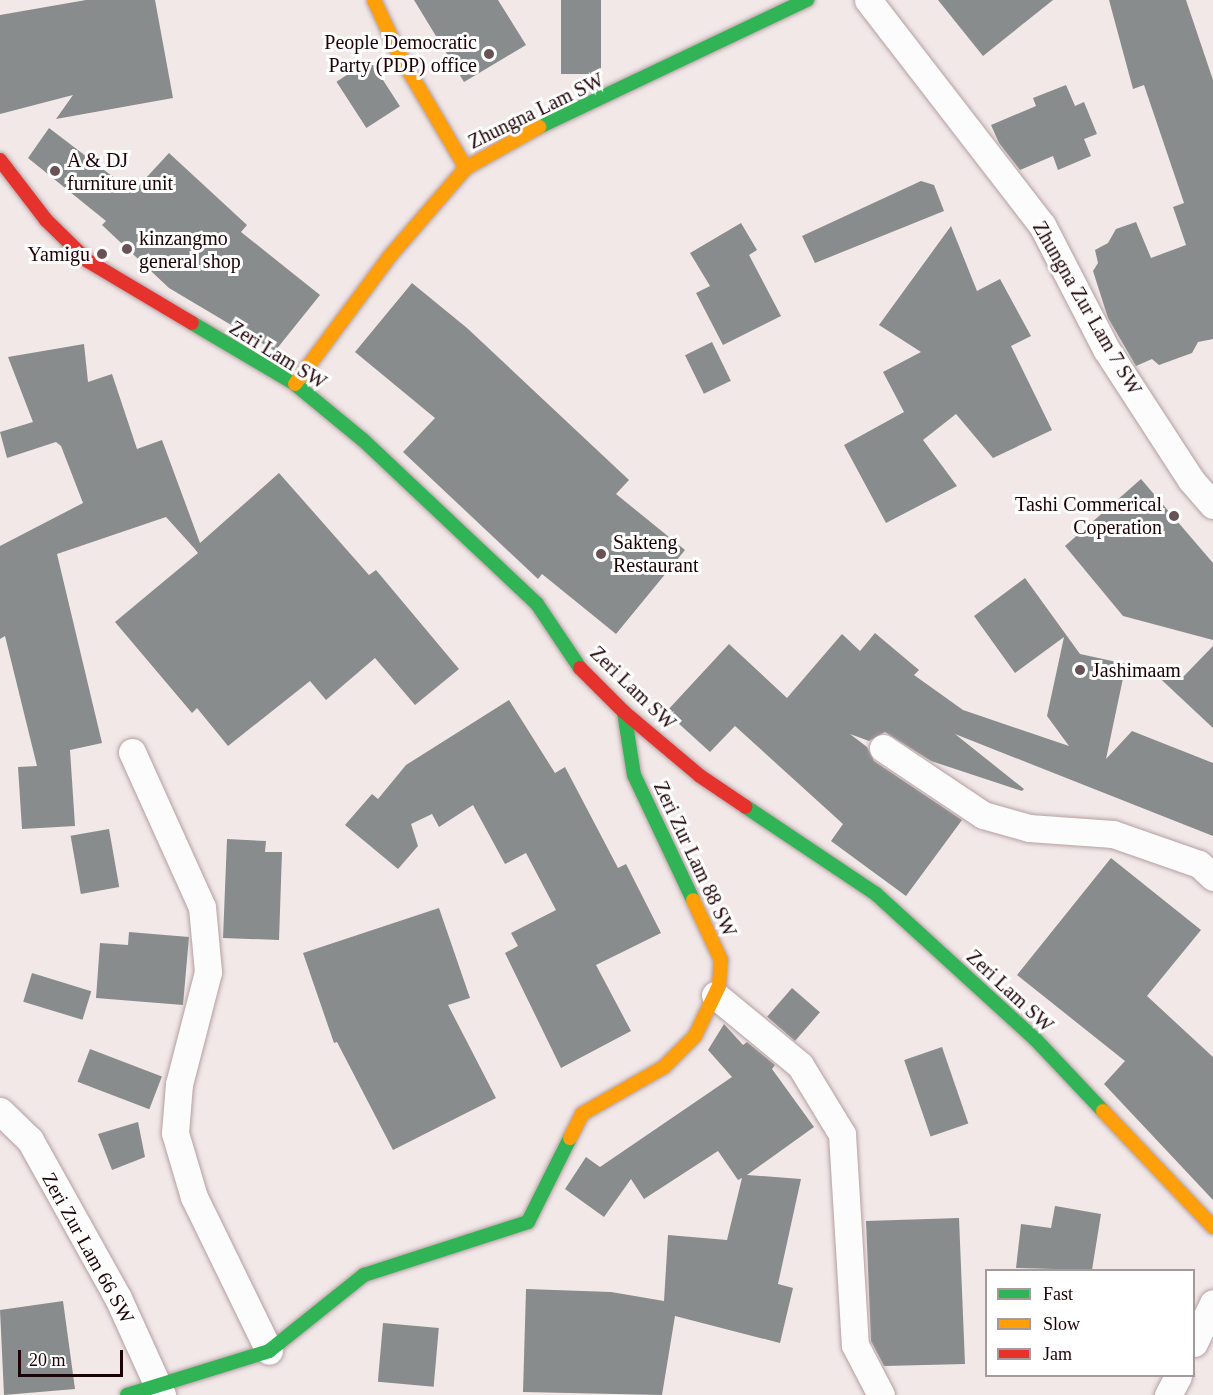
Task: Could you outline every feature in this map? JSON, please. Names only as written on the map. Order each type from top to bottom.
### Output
[{"type":"street","points":[[374,0],[400,56],[466,168]]},
{"type":"street","name":"Zhungna Lam SW","points":[[295,384],[390,256],[466,168],[516,138],[807,0]]},
{"type":"street","name":"Zhungna Zur Lam 7 SW","points":[[868,0],[1042,225],[1106,349],[1191,480],[1213,506]]},
{"type":"street","name":"Zeri Lam SW","points":[[0,160],[46,220],[88,261],[295,384],[439,508],[529,596],[583,672],[624,712],[700,776],[876,894],[1035,1039],[1213,1227]]},
{"type":"street","name":"Zeri Zur Lam 88 SW","points":[[127,1395],[159,1390],[269,1352],[364,1275],[528,1222],[582,1114],[664,1067],[695,1036],[715,995],[721,960],[634,775],[624,712]]},
{"type":"street","points":[[883,748],[983,815],[1029,828],[1113,834],[1199,864],[1213,876]]},
{"type":"street","points":[[132,752],[202,907],[208,972],[179,1084],[175,1133],[194,1197],[269,1352]]},
{"type":"street","points":[[715,995],[800,1065],[842,1134],[855,1345],[881,1395]]},
{"type":"street","name":"Zeri Zur Lam 66 SW","points":[[0,1111],[30,1140],[118,1298],[159,1390]]},
{"type":"street","points":[[1195,1341],[1213,1303]]},
{"type":"street","points":[[1168,1395],[1177,1377]]},
{"type":"building","points":[[86,0],[155,0],[173,98],[56,119],[73,95],[0,114],[0,15]]},
{"type":"building","points":[[414,0],[498,0],[526,45],[464,82]]},
{"type":"building","points":[[561,0],[601,0],[601,74],[561,74]]},
{"type":"building","points":[[938,0],[1053,0],[983,56]]},
{"type":"building","points":[[1109,0],[1186,0],[1213,80],[1213,339],[1198,342],[1192,353],[1159,365],[1152,359],[1136,366],[1108,318],[1093,271],[1098,263],[1095,250],[1108,243],[1116,229],[1136,222],[1151,258],[1186,245],[1173,207],[1184,203],[1144,85],[1133,89]]},
{"type":"building","points":[[370,60],[400,106],[366,128],[336,82]]},
{"type":"building","points":[[1066,85],[1075,106],[1084,102],[1097,134],[1084,139],[1091,156],[1058,170],[1053,156],[1020,170],[999,143],[991,125],[1036,106],[1033,98]]},
{"type":"building","points":[[49,128],[133,192],[169,153],[247,225],[241,232],[320,295],[275,351],[169,288],[102,225],[106,221],[28,158]]},
{"type":"building","points":[[921,181],[934,185],[944,211],[815,263],[802,236]]},
{"type":"building","points":[[741,223],[757,250],[749,255],[781,316],[723,345],[696,293],[710,286],[690,253]]},
{"type":"building","points":[[951,226],[977,291],[1000,279],[1031,336],[1011,346],[1052,430],[993,458],[956,414],[923,440],[957,486],[886,523],[844,445],[904,412],[883,372],[921,352],[879,325]]},
{"type":"building","points":[[412,283],[467,328],[629,480],[616,494],[685,550],[616,634],[542,574],[538,579],[403,452],[435,418],[355,352]]},
{"type":"building","points":[[712,342],[731,381],[704,394],[685,355]]},
{"type":"building","points":[[84,344],[88,382],[112,374],[137,449],[162,440],[200,543],[279,473],[369,575],[376,570],[459,669],[415,705],[375,658],[326,700],[310,681],[228,746],[197,708],[192,713],[115,622],[198,553],[194,548],[166,517],[57,554],[102,743],[70,750],[75,826],[22,829],[18,767],[37,766],[5,636],[0,639],[0,546],[83,503],[61,446],[56,442],[7,458],[0,432],[33,422],[8,357]]},
{"type":"building","points":[[1141,479],[1213,563],[1213,640],[1123,616],[1065,546]]},
{"type":"building","points":[[1025,578],[1080,654],[1126,664],[1106,759],[1132,731],[1213,763],[1213,836],[955,734],[1024,789],[1022,791],[931,761],[885,732],[869,741],[850,734],[867,747],[874,761],[962,820],[906,896],[831,841],[843,824],[735,726],[710,752],[666,712],[729,644],[787,698],[842,634],[860,651],[875,633],[919,670],[914,675],[963,710],[1069,746],[1047,716],[1064,637],[1015,673],[974,616]]},
{"type":"building","points":[[1213,646],[1213,728],[1150,669],[1184,676]]},
{"type":"building","points":[[509,700],[555,773],[565,767],[618,868],[626,864],[661,933],[596,965],[631,1031],[561,1068],[505,953],[518,946],[511,933],[556,910],[526,853],[505,864],[473,805],[439,827],[432,814],[411,824],[418,846],[398,869],[345,825],[372,794],[378,799],[406,765]]},
{"type":"building","points":[[109,829],[119,887],[81,894],[71,836]]},
{"type":"building","points":[[227,839],[266,841],[265,852],[282,852],[279,940],[223,938]]},
{"type":"building","points":[[1111,858],[1201,930],[1147,996],[1213,1057],[1213,1200],[1104,1084],[1125,1061],[1017,975]]},
{"type":"building","points":[[439,908],[470,998],[448,1005],[496,1098],[393,1150],[337,1042],[334,1043],[303,953]]},
{"type":"building","points":[[129,932],[189,937],[183,1005],[96,998],[100,943],[128,945]]},
{"type":"building","points":[[32,973],[91,991],[83,1020],[23,1002]]},
{"type":"building","points":[[792,988],[820,1012],[795,1041],[767,1017]]},
{"type":"building","points":[[724,1024],[743,1045],[747,1042],[775,1065],[772,1069],[814,1127],[747,1175],[801,1179],[778,1284],[793,1288],[780,1343],[675,1316],[662,1395],[523,1392],[526,1289],[611,1292],[664,1301],[668,1235],[727,1240],[742,1178],[738,1180],[718,1151],[644,1199],[631,1179],[604,1217],[565,1189],[586,1157],[600,1167],[732,1077],[708,1050]]},
{"type":"building","points":[[942,1047],[968,1124],[931,1137],[904,1060]]},
{"type":"building","points":[[90,1049],[162,1077],[149,1109],[77,1082]]},
{"type":"building","points":[[138,1122],[145,1157],[112,1170],[98,1134]]},
{"type":"building","points":[[1055,1206],[1101,1214],[1092,1269],[1016,1268],[1021,1224],[1051,1228]]},
{"type":"building","points":[[959,1218],[965,1364],[884,1366],[871,1341],[866,1221]]},
{"type":"building","points":[[63,1301],[75,1389],[4,1395],[0,1310]]},
{"type":"building","points":[[383,1323],[439,1328],[434,1387],[378,1382]]},
{"type":"traffic: fast","points":[[539,127],[807,0]]},
{"type":"traffic: fast","points":[[192,323],[295,384],[363,440],[537,604],[580,668]]},
{"type":"traffic: fast","points":[[624,712],[634,775],[693,900]]},
{"type":"traffic: fast","points":[[746,807],[876,894],[1035,1039],[1103,1111]]},
{"type":"traffic: fast","points":[[127,1395],[269,1351],[364,1275],[528,1222],[570,1138]]},
{"type":"traffic: slow","points":[[374,0],[400,56],[466,168]]},
{"type":"traffic: slow","points":[[295,384],[390,256],[466,168],[539,127]]},
{"type":"traffic: slow","points":[[570,1138],[582,1114],[664,1067],[695,1036],[719,986],[721,960],[693,900]]},
{"type":"traffic: slow","points":[[1103,1111],[1213,1227]]},
{"type":"traffic: jam","points":[[0,160],[46,220],[88,261],[192,323]]},
{"type":"traffic: jam","points":[[580,668],[624,712],[700,776],[746,807]]},
{"type":"place","name":"People Democratic Party (PDP) office","points":[[489,54]]},
{"type":"place","name":"A & DJ furniture unit","points":[[55,171]]},
{"type":"place","name":"kinzangmo general shop","points":[[127,249]]},
{"type":"place","name":"Yamigu","points":[[102,254]]},
{"type":"place","name":"Tashi Commerical Coperation","points":[[1174,516]]},
{"type":"place","name":"Sakteng Restaurant","points":[[601,554]]},
{"type":"place","name":"Jashimaam","points":[[1080,670]]}]
